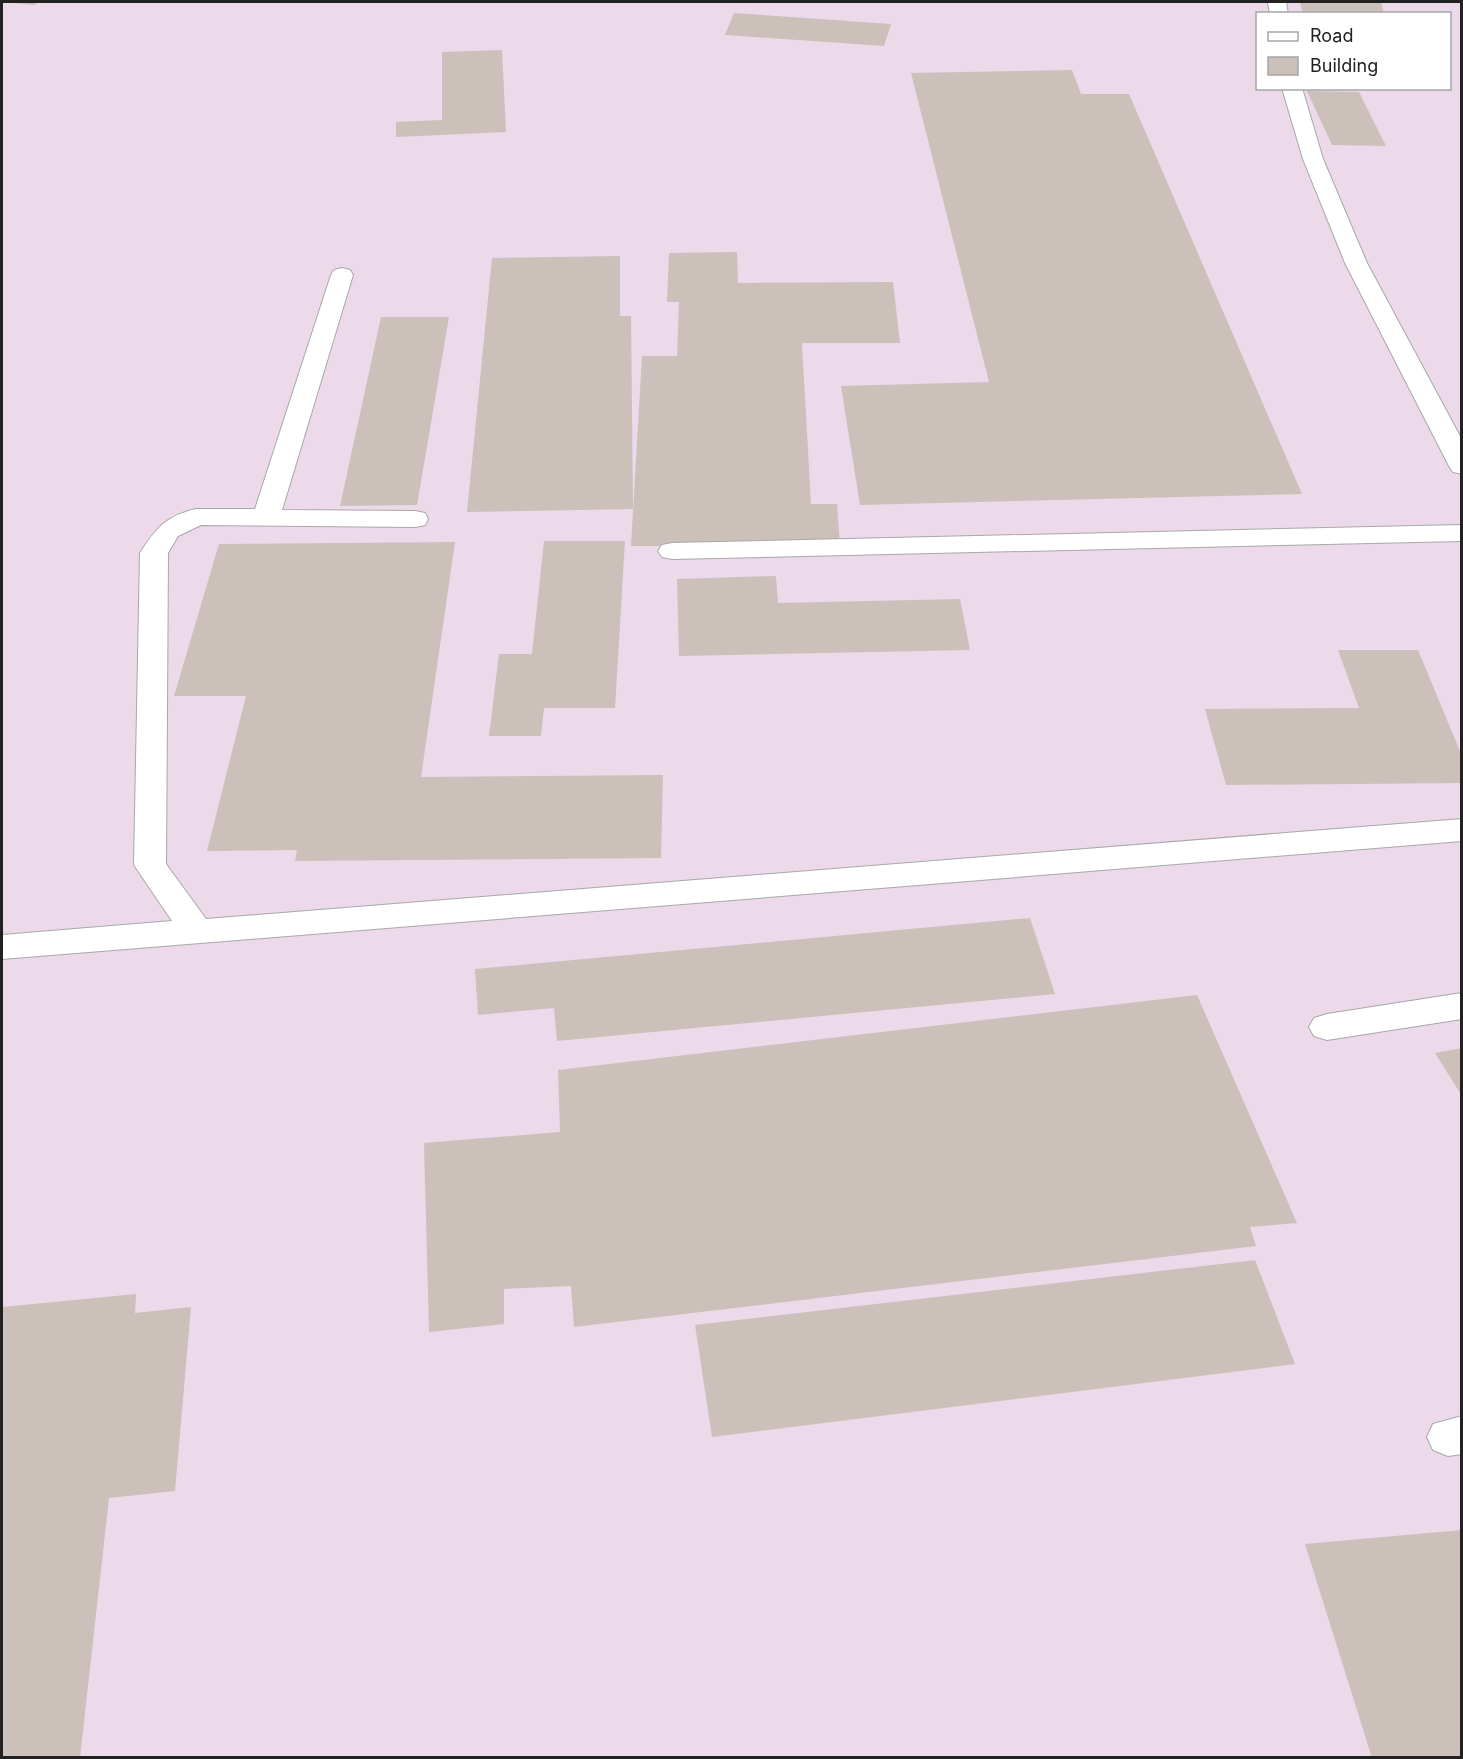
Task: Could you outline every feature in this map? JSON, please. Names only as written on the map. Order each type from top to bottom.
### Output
[{"type":"street","points":[[1293,90],[1313,159],[1356,263],[1461,466]]},
{"type":"street","points":[[266,517],[342,275]]},
{"type":"street","points":[[197,931],[150,865],[154,553],[168,531],[196,517],[415,519]]},
{"type":"street","points":[[672,551],[1461,533]]},
{"type":"street","points":[[2,947],[1461,830]]},
{"type":"street","points":[[1327,1027],[1461,1006]]},
{"type":"shaded area","points":[[2,2],[1461,2],[1461,1757],[2,1757]]},
{"type":"building","points":[[2,2],[38,2],[34,5]]},
{"type":"building","points":[[1300,2],[1381,2],[1384,12],[1302,12]]},
{"type":"building","points":[[734,13],[891,24],[884,46],[725,35]]},
{"type":"building","points":[[502,50],[506,132],[396,137],[396,122],[442,120],[442,52]]},
{"type":"building","points":[[1072,70],[1081,94],[1129,94],[1302,494],[860,505],[841,386],[989,382],[911,73]]},
{"type":"building","points":[[1307,91],[1359,92],[1386,146],[1332,145]]},
{"type":"building","points":[[737,252],[738,283],[893,282],[900,343],[802,343],[811,504],[837,504],[840,546],[631,546],[642,356],[677,356],[679,302],[667,302],[669,253]]},
{"type":"building","points":[[620,256],[620,316],[631,316],[633,509],[467,512],[492,258]]},
{"type":"building","points":[[381,317],[449,317],[417,505],[340,506]]},
{"type":"building","points":[[544,541],[625,541],[615,708],[544,708],[541,736],[489,736],[499,654],[532,654]]},
{"type":"building","points":[[455,542],[421,777],[663,775],[661,858],[295,861],[297,850],[207,851],[246,696],[174,696],[219,544]]},
{"type":"building","points":[[776,576],[778,603],[960,599],[970,650],[679,656],[677,579]]},
{"type":"building","points":[[1338,650],[1418,650],[1462,756],[1462,783],[1226,785],[1205,709],[1359,708]]},
{"type":"building","points":[[1030,918],[1055,994],[557,1041],[554,1008],[478,1015],[475,969]]},
{"type":"building","points":[[1197,995],[1297,1223],[1250,1227],[1256,1246],[574,1327],[571,1286],[504,1289],[504,1324],[429,1332],[424,1143],[560,1132],[558,1070]]},
{"type":"building","points":[[1462,1048],[1462,1096],[1435,1053]]},
{"type":"building","points":[[1255,1260],[1295,1364],[712,1437],[695,1325]]},
{"type":"building","points":[[136,1294],[135,1313],[191,1307],[175,1491],[109,1498],[80,1758],[2,1758],[2,1307]]},
{"type":"building","points":[[1462,1530],[1462,1758],[1372,1758],[1305,1544]]}]
